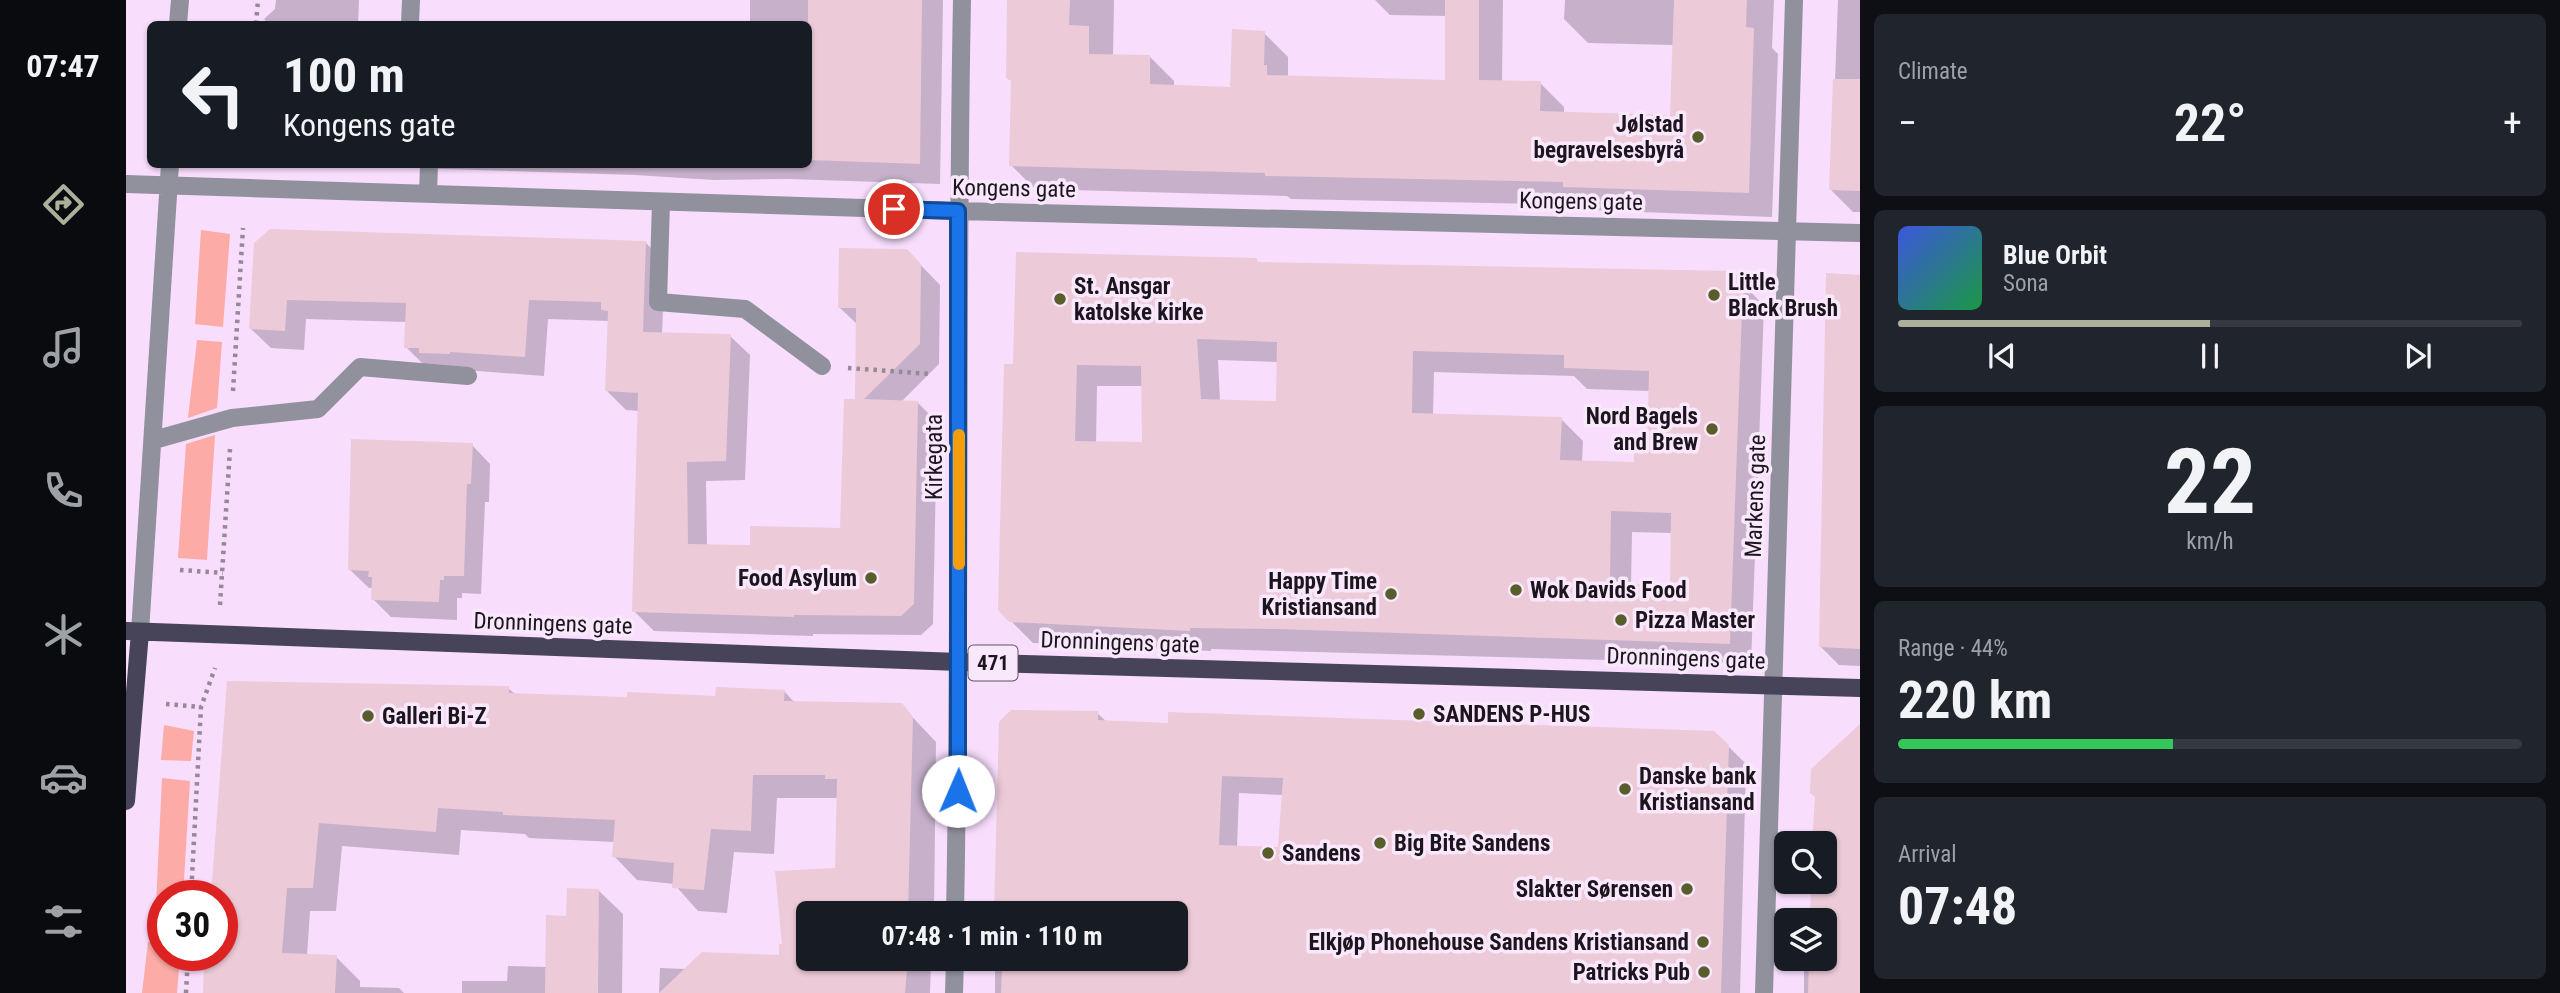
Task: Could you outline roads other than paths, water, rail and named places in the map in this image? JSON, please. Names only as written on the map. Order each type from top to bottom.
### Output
[{"type":"main road","name":"Dronningens gate","points":[[133,632],[960,662],[1860,688]]},
{"type":"main road","points":[[126,801],[133,632]]},
{"type":"street","points":[[178,21],[180,0]]},
{"type":"street","points":[[410,21],[411,0]]},
{"type":"street","name":"Kirkegata","points":[[955,901],[960,662],[958,211],[962,0]]},
{"type":"street","name":"Markens gate","points":[[1764,993],[1794,0]]},
{"type":"street","points":[[133,632],[154,440],[170,168]]},
{"type":"street","points":[[428,194],[429,168]]},
{"type":"street","name":"Kongens gate","points":[[126,184],[958,211],[1860,233]]},
{"type":"street","points":[[661,202],[658,302],[745,309],[822,366]]},
{"type":"street","points":[[154,440],[232,418],[318,410],[360,367],[468,376]]},
{"type":"street","points":[[954,993],[955,971]]},
{"type":"place","name":"Jølstad begravelsesbyrå","points":[[1698,137]]},
{"type":"place","name":"Little Black Brush","points":[[1714,295]]},
{"type":"place","name":"St. Ansgar katolske kirke","points":[[1060,299]]},
{"type":"place","name":"Nord Bagels and Brew","points":[[1712,429]]},
{"type":"place","name":"Food Asylum","points":[[871,578]]},
{"type":"place","name":"Wok Davids Food","points":[[1516,590]]},
{"type":"place","name":"Happy Time Kristiansand","points":[[1391,594]]},
{"type":"place","name":"Pizza Master","points":[[1621,620]]},
{"type":"place","name":"SANDENS P-HUS","points":[[1419,714]]},
{"type":"place","name":"Galleri Bi-Z","points":[[368,716]]},
{"type":"place","name":"Danske bank Kristiansand","points":[[1625,789]]},
{"type":"place","name":"Big Bite Sandens","points":[[1380,843]]},
{"type":"place","name":"Sandens","points":[[1268,853]]},
{"type":"place","name":"Slakter Sørensen","points":[[1687,889]]},
{"type":"place","name":"Elkjøp Phonehouse Sandens Kristiansand","points":[[1703,942]]},
{"type":"place","name":"Patricks Pub","points":[[1704,972]]}]
